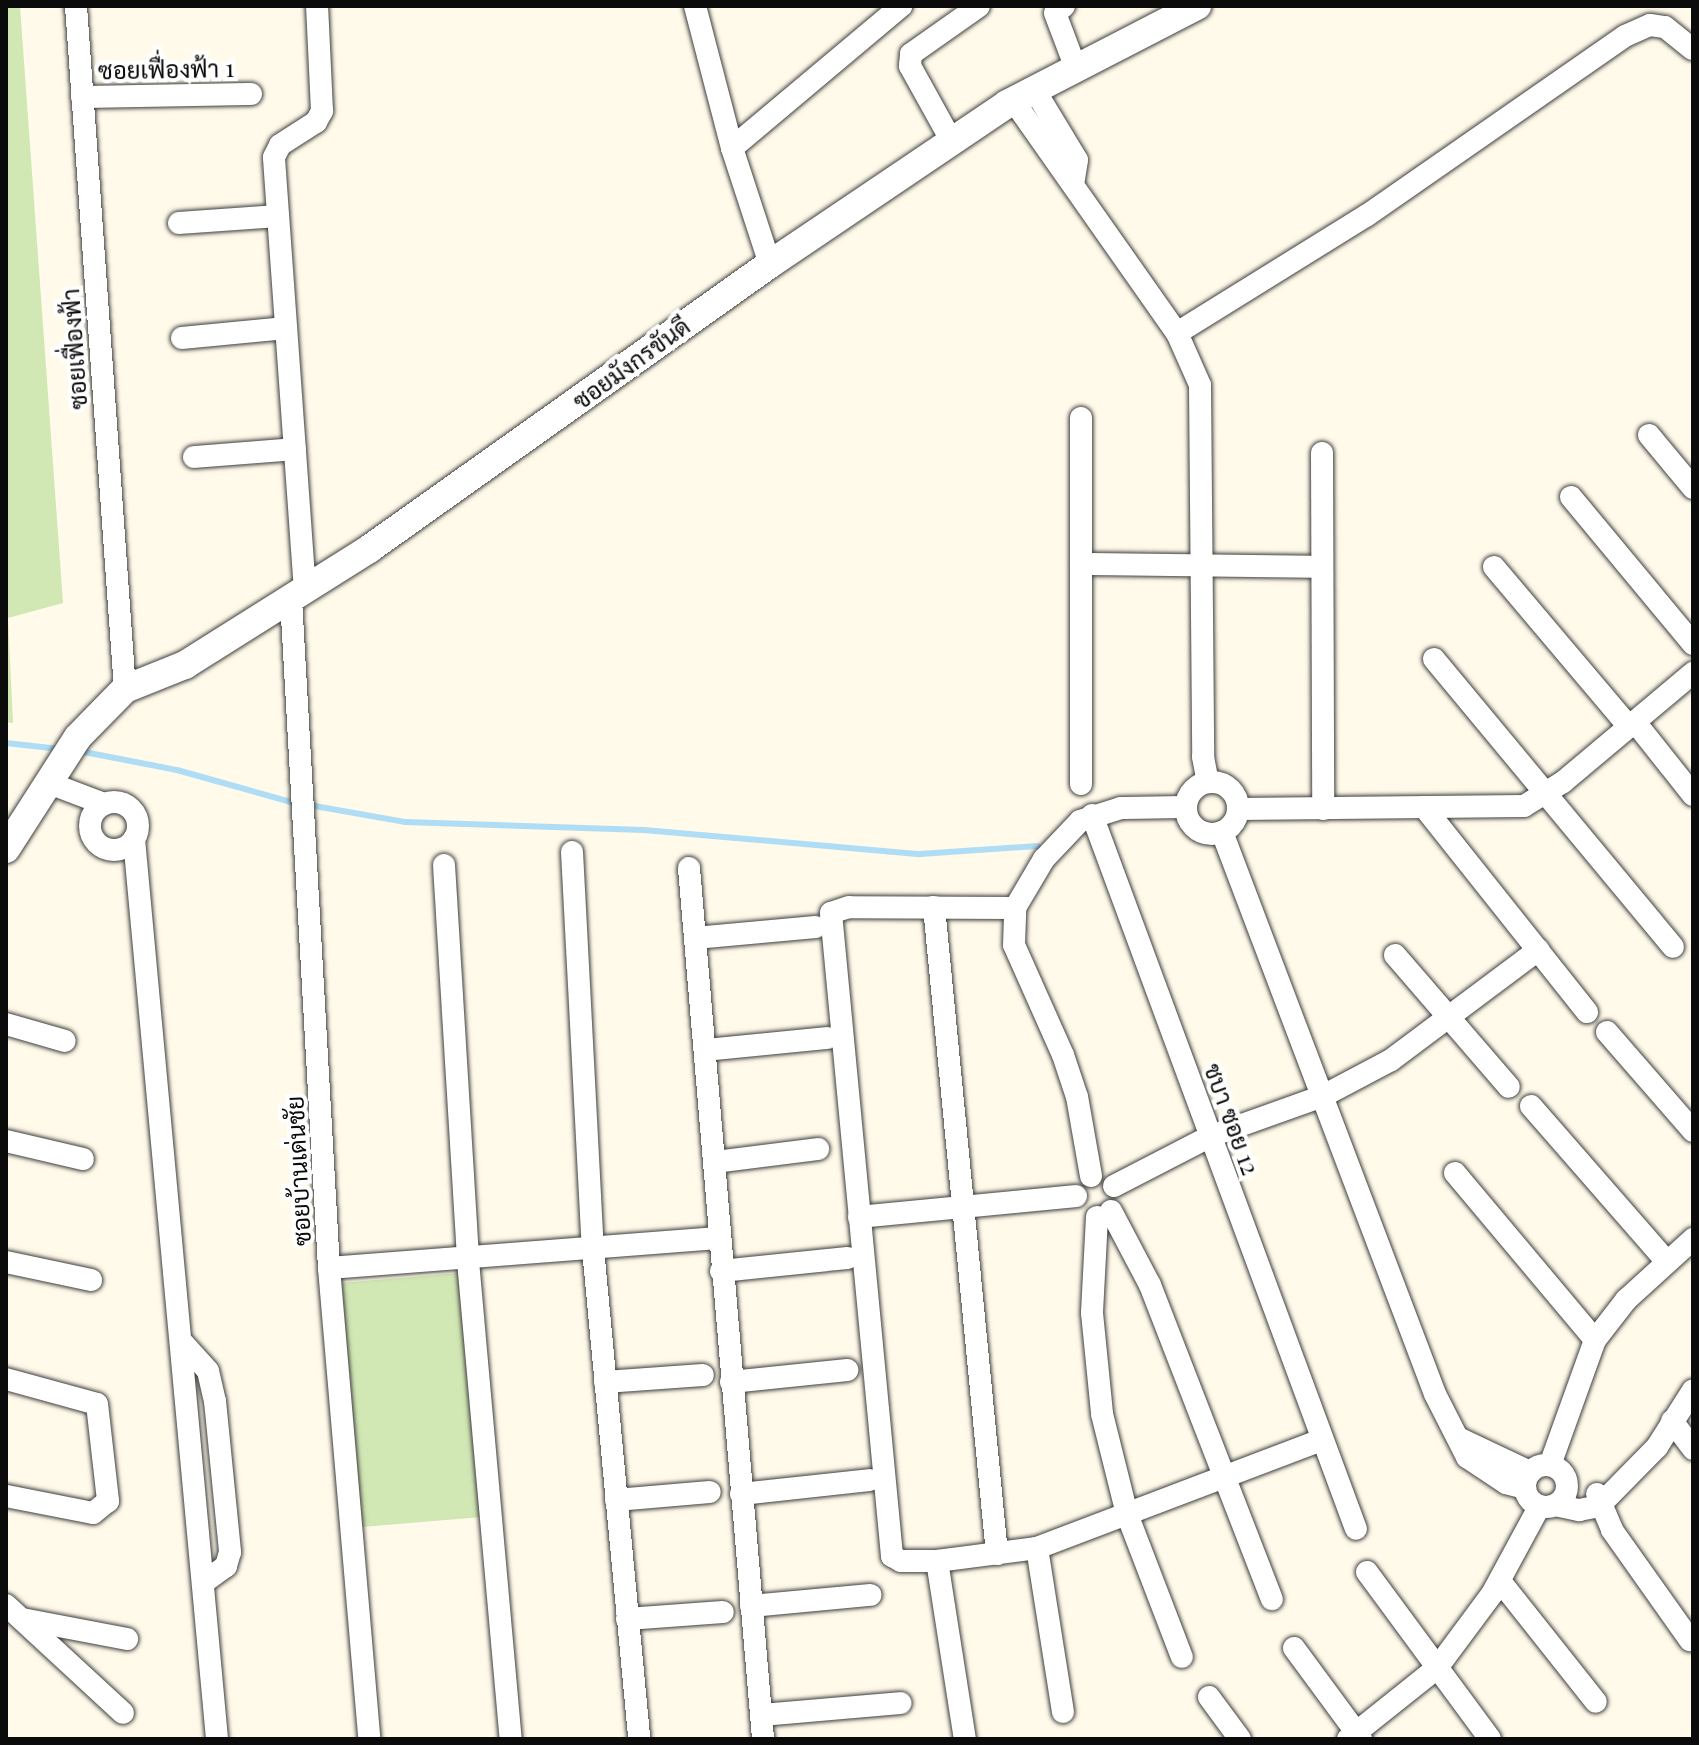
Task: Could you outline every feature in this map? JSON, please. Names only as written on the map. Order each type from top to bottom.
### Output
[{"type":"street","name":"ซอยเฟื่องฟ้า","points":[[76,6],[125,689]]},
{"type":"street","name":"ซอยบ้านเด่นชัย","points":[[317,6],[322,111],[316,122],[275,150],[295,449],[303,781],[329,1268],[369,1739]]},
{"type":"street","points":[[695,6],[732,148],[770,264]]},
{"type":"street","points":[[732,148],[901,6]]},
{"type":"street","points":[[951,140],[910,66],[911,54],[979,6]]},
{"type":"street","name":"ซอยมังกรขันดี","points":[[55,772],[78,737],[125,689],[185,665],[298,595],[951,140],[1075,66],[1197,6]]},
{"type":"street","points":[[1056,8],[1075,66]]},
{"type":"street","points":[[1177,333],[1366,216],[1625,36],[1650,25],[1665,27],[1692,49]]},
{"type":"street","name":"ซอยเฟื่องฟ้า 1","points":[[82,97],[251,94]]},
{"type":"street","points":[[1024,94],[1077,160],[1074,180],[1177,333],[1200,385],[1203,757],[1208,782]]},
{"type":"street","points":[[179,223],[278,216]]},
{"type":"street","points":[[182,338],[286,328]]},
{"type":"street","points":[[1081,418],[1081,784]]},
{"type":"street","points":[[1649,435],[1693,488]]},
{"type":"street","points":[[194,457],[295,449]]},
{"type":"street","points":[[1322,453],[1323,809]]},
{"type":"street","points":[[1571,497],[1693,644]]},
{"type":"street","points":[[1081,564],[1322,567]]},
{"type":"street","points":[[1494,567],[1693,795]]},
{"type":"street","points":[[1434,659],[1673,947]]},
{"type":"street","points":[[1238,809],[1507,808],[1545,796],[1693,673]]},
{"type":"street","points":[[6,849],[55,772],[104,804]]},
{"type":"street","points":[[1186,807],[1197,787],[1208,782],[1231,789],[1238,809]]},
{"type":"street","points":[[134,839],[114,850],[94,838],[93,815],[104,804],[119,802],[132,810],[138,824],[134,839],[181,1341],[208,1371],[215,1401],[230,1552],[226,1566],[205,1581],[217,1739]]},
{"type":"street","points":[[859,1217],[1076,1196],[1091,1176],[1068,1069],[1019,964],[1015,908],[1062,836],[1092,815],[1148,805],[1186,807]]},
{"type":"street","points":[[1186,807],[1197,829],[1222,832]]},
{"type":"street","points":[[1424,807],[1587,1012]]},
{"type":"street","points":[[1222,832],[1238,809]]},
{"type":"street","name":"ชบา ซอย 12","points":[[1092,815],[1356,1529]]},
{"type":"street","points":[[1222,832],[1435,1394],[1458,1438],[1477,1468],[1535,1475],[1563,1474],[1554,1500],[1437,1668],[1355,1737],[1294,1648]]},
{"type":"street","points":[[572,852],[593,1249],[639,1739]]},
{"type":"street","points":[[444,865],[468,1261],[511,1739]]},
{"type":"street","points":[[689,868],[751,1606],[757,1732],[900,1703]]},
{"type":"street","points":[[1015,908],[849,907],[831,913],[890,1549],[901,1561],[937,1561],[1037,1548],[1225,1480],[1321,1440]]},
{"type":"street","points":[[934,907],[997,1554]]},
{"type":"street","points":[[695,938],[816,927]]},
{"type":"street","points":[[1182,1657],[1127,1514],[1102,1414],[1092,1313],[1104,1214],[1114,1186],[1211,1136],[1323,1096],[1391,1060],[1452,1018],[1538,950]]},
{"type":"street","points":[[1395,955],[1509,1087]]},
{"type":"street","points":[[6,1024],[65,1041]]},
{"type":"street","points":[[1607,1032],[1693,1131]]},
{"type":"street","points":[[705,1050],[827,1038]]},
{"type":"street","points":[[1531,1106],[1666,1261]]},
{"type":"street","points":[[6,1141],[83,1159]]},
{"type":"street","points":[[715,1162],[818,1149]]},
{"type":"street","points":[[1455,1173],[1595,1340]]},
{"type":"street","points":[[1091,1176],[1114,1186]]},
{"type":"street","points":[[1076,1196],[1082,1210],[1104,1214],[1150,1285],[1272,1599]]},
{"type":"street","points":[[329,1268],[468,1261],[718,1238]]},
{"type":"street","points":[[1535,1475],[1595,1340],[1666,1261],[1693,1239]]},
{"type":"street","points":[[721,1271],[847,1258]]},
{"type":"street","points":[[6,1262],[91,1280]]},
{"type":"street","points":[[731,1382],[847,1370]]},
{"type":"street","points":[[605,1382],[703,1375]]},
{"type":"street","points":[[6,1379],[97,1404],[108,1501],[93,1513],[6,1496]]},
{"type":"street","points":[[1554,1500],[1603,1497],[1657,1447],[1693,1390]]},
{"type":"street","points":[[1672,1421],[1693,1449]]},
{"type":"street","points":[[1535,1475],[1554,1500]]},
{"type":"street","points":[[741,1494],[869,1480]]},
{"type":"street","points":[[616,1500],[710,1492]]},
{"type":"street","points":[[1603,1497],[1690,1640]]},
{"type":"street","points":[[1037,1548],[1063,1712]]},
{"type":"street","points":[[937,1561],[965,1739]]},
{"type":"street","points":[[1367,1572],[1490,1739]]},
{"type":"street","points":[[1500,1581],[1596,1702]]},
{"type":"street","points":[[751,1606],[870,1595]]},
{"type":"street","points":[[13,1612],[127,1639]]},
{"type":"street","points":[[13,1612],[123,1713]]},
{"type":"street","points":[[627,1619],[723,1612]]},
{"type":"street","points":[[1209,1697],[1240,1739]]},
{"type":"green space","points":[[6,6],[20,6],[63,603],[8,618],[13,723],[6,722]]},
{"type":"green space","points":[[460,1273],[482,1517],[362,1527],[340,1283]]},
{"type":"waterway","points":[[6,743],[60,749]]},
{"type":"waterway","points":[[79,751],[177,770],[298,804]]},
{"type":"waterway","points":[[309,805],[405,822],[644,830],[920,854],[1038,846]]}]
